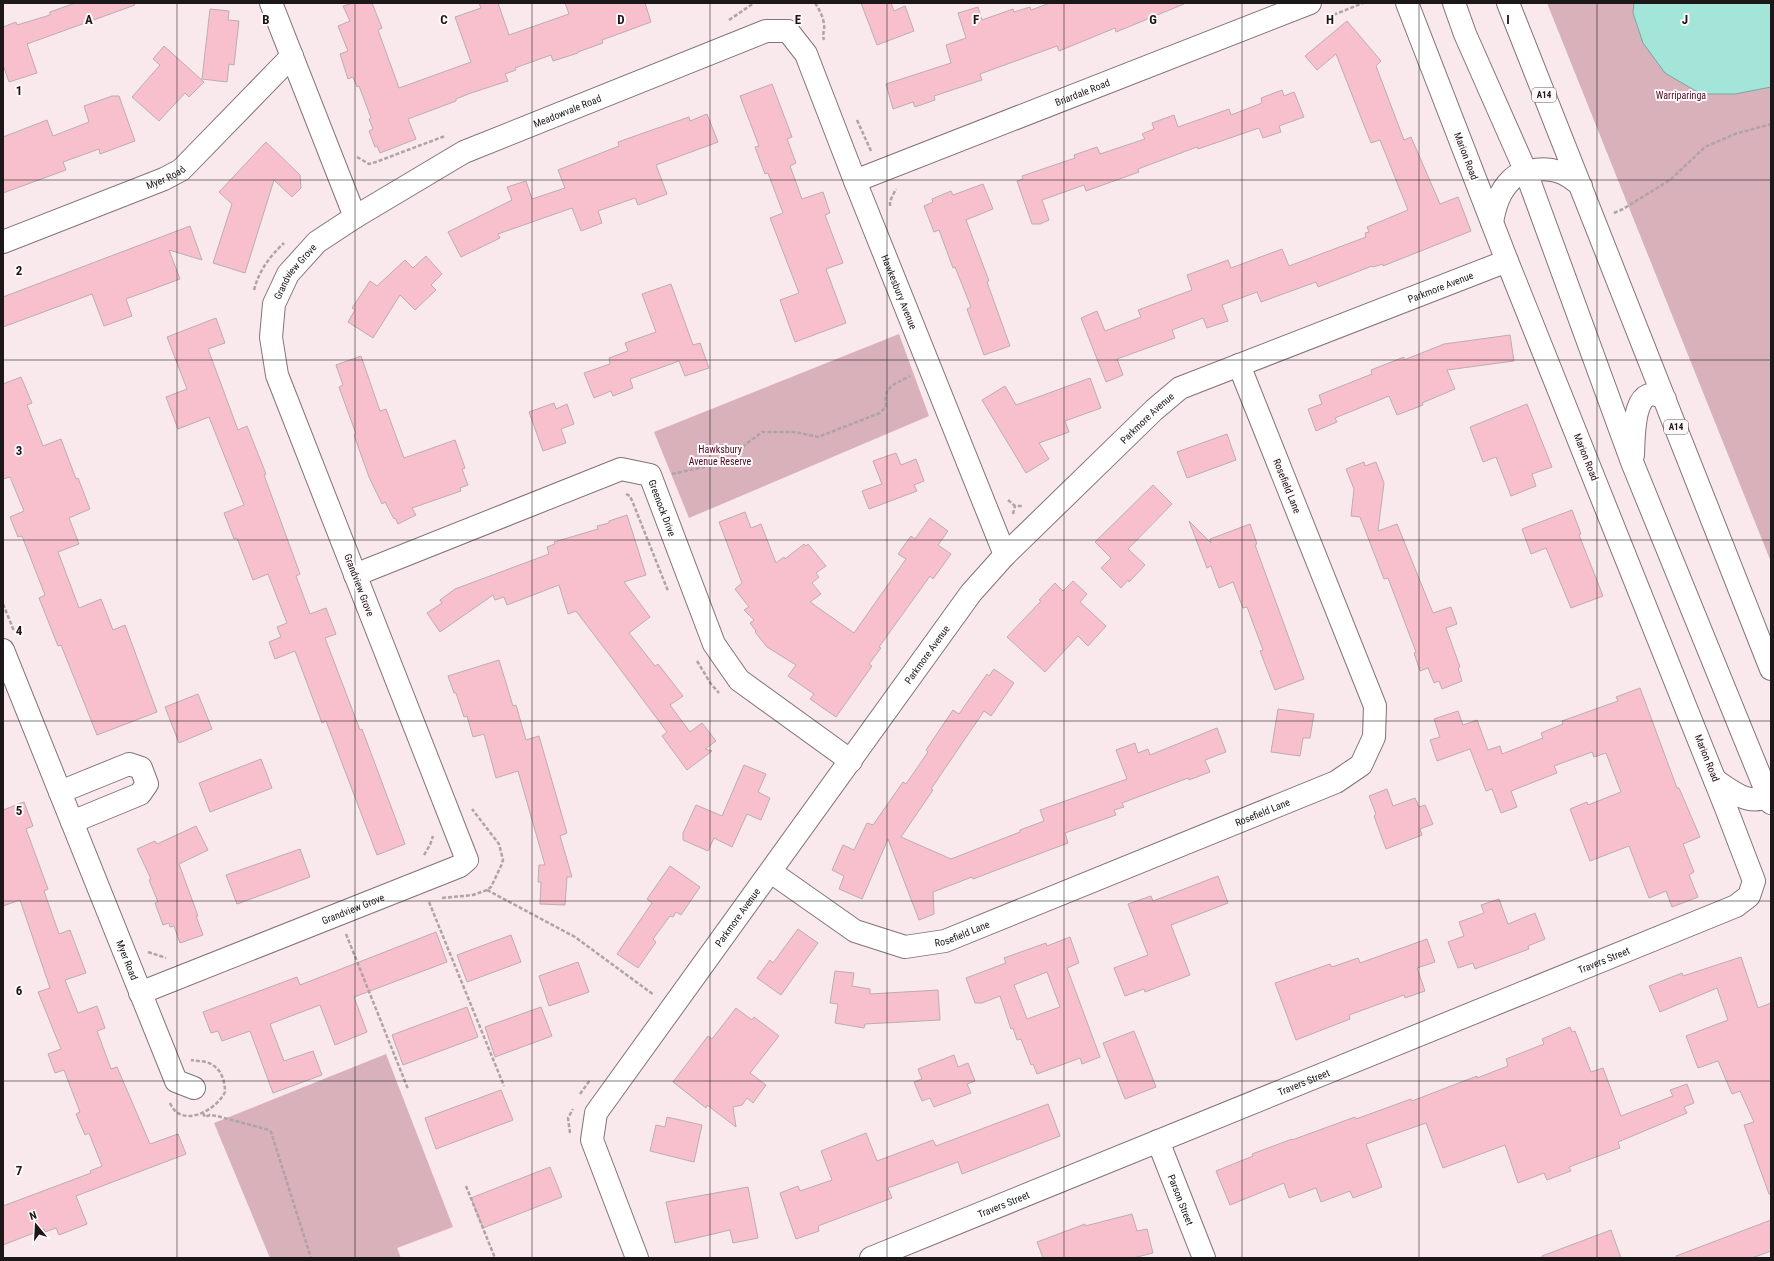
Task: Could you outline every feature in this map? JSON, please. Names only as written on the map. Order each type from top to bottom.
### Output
[{"type":"street","points":[[271,3],[355,217]]},
{"type":"street","name":"Briardale Road","points":[[855,181],[1310,3]]},
{"type":"street","name":"Marion Road","points":[[1407,3],[1507,260],[1754,881],[1749,896],[1736,906]]},
{"type":"street","points":[[1454,3],[1465,34],[1526,172],[1632,462],[1770,798],[1752,800],[1744,799],[1715,780]]},
{"type":"street","name":"A14","points":[[1508,3],[1771,668]]},
{"type":"street","name":"Meadowvale Road","points":[[355,217],[464,152],[766,30],[788,31]]},
{"type":"street","name":"Hawkesbury Avenue","points":[[788,31],[806,54],[855,181],[1005,555]]},
{"type":"street","name":"Myer Road","points":[[3,242],[164,179],[181,170],[292,56]]},
{"type":"street","points":[[1492,222],[1495,206],[1503,190],[1514,177],[1526,172],[1542,169],[1553,170],[1570,177],[1581,186]]},
{"type":"street","name":"Grandview Grove","points":[[140,993],[460,866],[467,860],[277,375],[271,337],[274,304],[288,274],[317,242],[355,217]]},
{"type":"street","name":"Parkmore Avenue","points":[[637,1258],[592,1140],[596,1113],[971,593],[1005,555],[1154,410],[1180,388],[1507,260]]},
{"type":"street","name":"Rosefield Lane","points":[[771,872],[855,931],[905,947],[945,941],[1336,782],[1361,765],[1374,737],[1375,706],[1239,365]]},
{"type":"street","points":[[1632,462],[1639,403],[1644,397],[1653,395],[1665,399]]},
{"type":"street","name":"Greenock Drive","points":[[355,575],[621,469],[650,475],[714,644],[739,680],[851,761]]},
{"type":"street","name":"Myer Road","points":[[9,641],[60,792],[176,1081],[194,1088]]},
{"type":"street","points":[[60,792],[129,764],[141,768],[147,784],[140,794],[72,822]]},
{"type":"street","name":"Travers Street","points":[[871,1258],[1736,906]]},
{"type":"street","name":"Parson Street","points":[[1158,1142],[1204,1258]]},
{"type":"path","points":[[728,22],[754,3]]},
{"type":"path","points":[[815,3],[822,15],[825,25],[823,35],[826,45]]},
{"type":"path","points":[[855,114],[870,152]]},
{"type":"path","points":[[1594,221],[1624,209],[1670,180],[1705,147],[1736,134],[1771,124]]},
{"type":"path","points":[[353,154],[370,164],[401,154],[449,134]]},
{"type":"path","points":[[891,209],[890,201],[896,188]]},
{"type":"path","points":[[253,295],[258,276],[270,256],[286,240]]},
{"type":"path","points":[[671,474],[713,465],[734,458],[746,444],[762,432],[795,432],[818,437],[880,413],[886,406],[884,396],[888,389],[914,374]]},
{"type":"path","points":[[668,468],[674,481]]},
{"type":"path","points":[[621,492],[630,496],[670,597]]},
{"type":"path","points":[[1007,500],[1015,506],[1023,506],[1029,501]]},
{"type":"path","points":[[1013,514],[1015,506]]},
{"type":"path","points":[[3,604],[9,641]]},
{"type":"path","points":[[694,654],[700,668],[710,684],[720,694]]},
{"type":"path","points":[[438,899],[473,895],[487,890],[497,877],[503,860],[499,844],[472,808]]},
{"type":"path","points":[[422,856],[428,849],[433,834]]},
{"type":"path","points":[[487,890],[575,937],[654,996],[657,991]]},
{"type":"path","points":[[425,901],[430,900],[504,1086]]},
{"type":"path","points":[[344,930],[408,1089]]},
{"type":"path","points":[[146,951],[166,958],[172,956]]},
{"type":"path","points":[[169,1099],[172,1109],[180,1114],[191,1115],[203,1113],[220,1102],[225,1092],[225,1086],[221,1074],[216,1066],[188,1058]]},
{"type":"path","points":[[203,1113],[205,1117],[210,1115],[217,1116],[269,1130],[311,1258]]},
{"type":"path","points":[[466,1186],[495,1258]]},
{"type":"green space","name":"Warriparinga","points":[[1547,3],[1771,3],[1771,562]]},
{"type":"green space","name":"Hawksbury Avenue Reserve","points":[[899,334],[929,416],[689,518],[654,432]]},
{"type":"green space","points":[[386,1054],[453,1227],[397,1248],[401,1258],[270,1258],[214,1123]]},
{"type":"shaded area","points":[[1634,3],[1771,3],[1771,87],[1735,94],[1701,94],[1665,73],[1643,43],[1633,13]]},
{"type":"building","points":[[75,3],[134,3],[135,5],[27,44],[37,73],[9,82],[3,65],[3,27],[16,22],[17,25],[50,15],[50,12]]},
{"type":"building","points":[[353,3],[372,3],[382,28],[378,30],[399,88],[471,62],[455,17],[481,8],[479,3],[498,3],[509,35],[569,14],[565,3],[645,3],[651,22],[602,40],[603,43],[578,53],[553,61],[551,55],[515,68],[516,70],[505,74],[508,81],[471,93],[456,99],[456,101],[408,119],[416,139],[380,153],[377,146],[375,147],[369,131],[373,129],[369,119],[371,118],[359,86],[357,87],[353,77],[348,79],[340,54],[348,51],[338,26],[350,21],[343,6]]},
{"type":"building","points":[[861,3],[891,3],[894,11],[905,6],[914,31],[877,45]]},
{"type":"building","points":[[1050,3],[1184,4],[1116,32],[1115,28],[1059,51],[1057,46],[980,74],[982,80],[934,96],[935,100],[915,107],[913,102],[893,109],[886,84],[951,63],[946,45],[966,38],[958,13],[978,7],[982,20],[1013,9],[1014,12],[1030,7],[1031,10]]},
{"type":"building","points":[[210,9],[229,11],[228,20],[239,21],[234,65],[229,64],[227,82],[202,79]]},
{"type":"building","points":[[1347,21],[1381,61],[1376,66],[1404,140],[1411,137],[1440,204],[1458,197],[1471,231],[1383,266],[1383,264],[1372,266],[1318,287],[1316,282],[1261,302],[1257,292],[1222,305],[1228,321],[1207,328],[1203,318],[1172,330],[1175,338],[1117,359],[1123,375],[1106,382],[1081,318],[1097,311],[1105,331],[1141,317],[1138,310],[1192,290],[1187,275],[1228,260],[1231,268],[1282,249],[1289,266],[1366,237],[1365,233],[1369,232],[1367,227],[1408,210],[1380,140],[1371,143],[1336,54],[1317,70],[1305,56]]},
{"type":"building","points":[[164,46],[204,82],[189,97],[185,93],[159,121],[132,97],[160,65],[153,59]]},
{"type":"building","points":[[772,84],[792,137],[787,139],[796,163],[790,166],[802,199],[823,192],[830,213],[825,215],[843,263],[826,269],[846,323],[795,342],[780,300],[799,293],[770,218],[783,213],[768,173],[765,174],[755,147],[759,146],[740,96]]},
{"type":"building","points":[[1282,90],[1284,96],[1294,92],[1304,117],[1279,126],[1281,132],[1263,138],[1259,128],[1198,149],[1197,147],[1138,169],[1139,172],[1086,191],[1084,185],[1042,200],[1049,220],[1040,224],[1032,224],[1017,181],[1023,179],[1022,176],[1075,158],[1074,155],[1097,147],[1100,154],[1145,139],[1142,134],[1154,129],[1152,123],[1174,115],[1178,127],[1229,109],[1231,115],[1262,103],[1261,98]]},
{"type":"building","points":[[112,96],[119,96],[135,141],[100,154],[99,149],[63,162],[66,170],[3,193],[3,137],[47,120],[53,136],[89,122],[84,106]]},
{"type":"building","points":[[707,114],[718,142],[656,165],[667,194],[638,205],[635,198],[598,211],[602,223],[581,231],[572,208],[498,234],[500,238],[461,257],[448,232],[512,200],[507,187],[526,181],[532,199],[565,188],[558,170],[619,146],[618,142],[689,117],[690,121]]},
{"type":"building","points":[[266,142],[300,175],[301,188],[292,197],[274,180],[245,273],[213,263],[232,204],[219,192]]},
{"type":"building","points":[[983,184],[993,209],[966,220],[989,281],[987,282],[1010,346],[984,355],[967,309],[971,307],[955,267],[953,268],[939,230],[934,232],[924,206],[933,202],[932,199],[951,191],[953,195]]},
{"type":"building","points":[[190,226],[202,260],[169,250],[180,279],[126,299],[132,316],[104,326],[92,294],[3,327],[3,297]]},
{"type":"building","points":[[426,256],[442,274],[431,285],[436,290],[415,310],[400,295],[373,338],[348,322],[355,310],[352,308],[370,281],[377,286],[405,260],[413,268]]},
{"type":"building","points":[[671,284],[693,345],[700,343],[709,368],[685,376],[679,361],[630,379],[633,388],[613,396],[611,391],[594,398],[584,373],[610,364],[609,358],[628,351],[625,343],[656,332],[642,294]]},
{"type":"building","points":[[216,318],[225,343],[208,349],[238,430],[247,426],[266,474],[264,475],[300,574],[296,576],[310,614],[326,608],[336,634],[325,638],[360,730],[362,729],[405,844],[377,855],[326,721],[322,723],[295,651],[275,659],[269,642],[281,637],[277,627],[287,623],[268,574],[253,580],[237,538],[234,539],[224,513],[244,505],[209,417],[178,429],[166,397],[187,389],[167,337]]},
{"type":"building","points":[[1510,335],[1514,361],[1447,370],[1455,389],[1422,403],[1423,405],[1397,415],[1389,396],[1335,418],[1337,422],[1316,431],[1308,409],[1322,404],[1319,395],[1372,374],[1371,370],[1404,357],[1404,360],[1444,344]]},
{"type":"building","points":[[361,356],[380,411],[386,409],[404,458],[455,440],[465,468],[462,469],[468,485],[460,488],[461,491],[412,508],[416,515],[398,524],[385,502],[382,504],[369,477],[354,435],[356,434],[339,387],[343,385],[336,365]]},
{"type":"building","points":[[21,377],[32,403],[27,405],[43,446],[61,439],[76,479],[78,478],[90,509],[69,518],[79,544],[58,552],[79,608],[101,599],[113,630],[125,625],[157,712],[97,735],[61,645],[58,646],[39,598],[45,595],[22,536],[18,537],[10,517],[24,511],[10,477],[3,479],[3,384]]},
{"type":"building","points":[[1090,378],[1101,408],[1065,421],[1069,432],[1039,443],[1049,459],[1026,473],[982,400],[1005,386],[1016,405]]},
{"type":"building","points":[[554,403],[556,409],[567,404],[574,424],[561,429],[566,443],[543,451],[529,412]]},
{"type":"building","points":[[1527,404],[1552,467],[1532,474],[1536,486],[1511,496],[1496,457],[1483,462],[1470,427]]},
{"type":"building","points":[[1227,434],[1236,460],[1187,478],[1177,452]]},
{"type":"building","points":[[896,453],[901,465],[916,459],[924,481],[914,485],[917,491],[869,509],[862,491],[882,484],[873,461]]},
{"type":"building","points":[[1364,462],[1365,466],[1376,462],[1384,483],[1378,531],[1397,524],[1433,613],[1451,607],[1457,624],[1446,628],[1460,667],[1458,668],[1462,681],[1442,689],[1439,681],[1434,683],[1428,668],[1420,671],[1414,653],[1416,652],[1388,578],[1384,579],[1360,517],[1351,516],[1354,489],[1346,469]]},
{"type":"building","points":[[1153,485],[1172,504],[1128,549],[1145,565],[1129,582],[1128,580],[1121,588],[1101,568],[1111,558],[1095,542]]},
{"type":"building","points":[[1572,510],[1581,534],[1579,535],[1603,596],[1571,608],[1546,548],[1531,554],[1522,529]]},
{"type":"building","points":[[745,512],[751,528],[761,524],[776,563],[784,557],[785,559],[804,544],[806,546],[808,544],[826,566],[816,573],[819,577],[812,583],[821,594],[810,602],[854,633],[906,559],[898,554],[911,536],[915,539],[930,518],[948,531],[938,545],[951,554],[933,579],[930,576],[879,647],[881,648],[869,664],[872,666],[836,717],[810,699],[814,694],[788,676],[796,665],[767,647],[750,623],[754,620],[744,610],[749,607],[735,589],[742,583],[719,522]]},
{"type":"building","points":[[627,515],[646,575],[624,582],[650,617],[629,633],[655,666],[658,664],[683,696],[670,705],[690,732],[702,723],[716,741],[705,749],[712,751],[687,770],[662,736],[667,732],[576,611],[568,614],[559,585],[507,605],[504,597],[495,600],[493,595],[440,632],[427,613],[442,603],[440,600],[455,589],[549,554],[547,547],[555,544],[554,542],[598,529],[597,526],[609,523],[609,521]]},
{"type":"building","points":[[1189,521],[1211,543],[1210,539],[1250,524],[1257,544],[1255,545],[1304,679],[1275,690],[1260,651],[1263,650],[1247,607],[1243,608],[1233,582],[1219,588],[1211,566],[1207,568]]},
{"type":"building","points":[[1073,581],[1087,594],[1080,602],[1106,626],[1088,646],[1078,636],[1045,672],[1007,637],[1041,601],[1039,600],[1055,583],[1063,591]]},
{"type":"building","points":[[499,660],[513,706],[516,705],[526,740],[539,736],[567,833],[560,836],[572,877],[567,877],[565,905],[540,904],[541,882],[538,882],[539,865],[545,865],[518,771],[496,778],[484,734],[473,737],[467,716],[464,717],[456,693],[454,693],[448,676]]},
{"type":"building","points":[[994,669],[1014,683],[991,716],[984,711],[931,789],[933,790],[901,837],[951,859],[1044,821],[1040,810],[1127,779],[1116,750],[1135,743],[1138,753],[1148,749],[1150,755],[1217,728],[1226,752],[1205,760],[1210,772],[1189,780],[1188,778],[1122,803],[1124,807],[1114,810],[1116,815],[1065,833],[1068,843],[973,879],[972,877],[933,892],[934,914],[919,920],[888,839],[862,899],[839,889],[844,876],[832,870],[843,845],[854,850],[867,823],[873,825],[903,782],[906,784],[928,752],[926,750],[953,710],[959,714],[987,674],[989,676]]},
{"type":"building","points":[[1640,688],[1677,788],[1679,788],[1700,837],[1683,844],[1694,872],[1689,875],[1698,897],[1672,907],[1666,891],[1649,898],[1629,846],[1590,861],[1570,809],[1587,802],[1588,805],[1621,792],[1606,753],[1594,757],[1592,752],[1554,766],[1557,773],[1511,791],[1517,807],[1501,813],[1492,789],[1486,791],[1470,749],[1437,761],[1430,740],[1440,737],[1434,719],[1458,711],[1463,725],[1477,720],[1488,750],[1500,746],[1502,754],[1543,738],[1541,733],[1563,724],[1562,721],[1618,701],[1616,697]]},
{"type":"building","points":[[198,694],[212,729],[179,743],[165,707]]},
{"type":"building","points":[[1278,709],[1314,714],[1310,738],[1303,738],[1300,756],[1271,752]]},
{"type":"building","points":[[261,759],[272,788],[210,812],[199,783]]},
{"type":"building","points":[[744,765],[766,774],[758,792],[770,798],[761,820],[747,814],[732,847],[714,838],[708,851],[683,840],[683,833],[696,805],[722,816]]},
{"type":"building","points":[[1387,789],[1393,806],[1415,798],[1419,807],[1425,805],[1433,824],[1420,829],[1422,835],[1386,849],[1374,816],[1376,814],[1369,796]]},
{"type":"building","points":[[24,802],[33,826],[26,829],[48,889],[44,891],[59,934],[70,930],[86,973],[65,980],[78,1013],[97,1006],[105,1028],[97,1031],[111,1069],[117,1067],[150,1144],[178,1134],[186,1154],[76,1196],[87,1224],[59,1235],[56,1228],[45,1232],[44,1229],[3,1245],[3,1206],[91,1173],[90,1171],[102,1166],[89,1133],[85,1135],[76,1114],[80,1112],[64,1070],[55,1073],[48,1054],[61,1049],[38,992],[50,988],[20,900],[3,906],[3,810]]},
{"type":"building","points":[[196,826],[208,850],[179,864],[198,916],[196,916],[203,935],[180,943],[174,926],[170,927],[169,923],[163,925],[155,903],[158,902],[149,880],[151,879],[137,849],[155,841],[157,844]]},
{"type":"building","points":[[300,849],[310,877],[237,904],[226,875]]},
{"type":"building","points":[[670,866],[700,887],[681,915],[676,912],[673,917],[670,916],[653,939],[656,942],[638,968],[617,954],[652,903],[647,899]]},
{"type":"building","points":[[1218,876],[1228,903],[1171,925],[1190,975],[1145,992],[1144,989],[1125,996],[1114,968],[1148,955],[1128,904],[1151,896],[1153,901]]},
{"type":"building","points":[[1499,899],[1508,924],[1535,913],[1545,939],[1528,946],[1529,949],[1475,969],[1473,963],[1458,968],[1448,942],[1464,936],[1459,922],[1484,913],[1481,905]]},
{"type":"building","points":[[798,929],[818,943],[781,995],[757,978],[770,960],[773,963]]},
{"type":"building","points":[[436,932],[447,962],[354,997],[367,1032],[335,1045],[320,1005],[270,1024],[284,1061],[313,1051],[322,1075],[273,1093],[250,1031],[222,1041],[218,1031],[211,1033],[203,1012],[297,977],[300,985]]},
{"type":"building","points":[[511,935],[521,962],[467,982],[457,955]]},
{"type":"building","points":[[1070,937],[1079,963],[1067,968],[1100,1057],[1082,1064],[1080,1058],[1037,1074],[1033,1064],[1031,1065],[1021,1039],[1017,1040],[1013,1028],[1011,1029],[1000,996],[982,1003],[975,1003],[966,978],[1006,963],[1004,958],[1046,943],[1047,946]],"holes":[[[1047,972],[1060,1007],[1027,1019],[1014,985]]]},
{"type":"building","points":[[1427,939],[1435,962],[1417,968],[1425,991],[1405,998],[1404,995],[1349,1015],[1350,1019],[1296,1040],[1275,983],[1330,964],[1332,967],[1358,958],[1360,963]]},
{"type":"building","points":[[1741,957],[1758,1008],[1771,1003],[1771,1194],[1769,1194],[1744,1125],[1754,1122],[1740,1091],[1732,1094],[1718,1061],[1698,1068],[1686,1036],[1728,1020],[1717,988],[1660,1012],[1649,986],[1682,973],[1683,976]]},
{"type":"building","points":[[578,962],[589,992],[549,1006],[539,976]]},
{"type":"building","points":[[835,971],[854,973],[852,986],[870,989],[870,994],[938,990],[940,1020],[865,1024],[864,1028],[835,1023],[838,1004],[830,1003]]},
{"type":"building","points":[[467,1007],[478,1037],[403,1065],[392,1035]]},
{"type":"building","points":[[541,1007],[552,1036],[495,1057],[485,1027]]},
{"type":"building","points":[[736,1008],[752,1020],[754,1017],[779,1036],[750,1073],[766,1085],[753,1103],[747,1098],[742,1105],[733,1107],[736,1127],[707,1105],[706,1108],[673,1082],[708,1036],[712,1039]]},
{"type":"building","points":[[1570,1027],[1572,1032],[1575,1031],[1591,1072],[1603,1068],[1621,1116],[1673,1096],[1670,1090],[1687,1084],[1694,1103],[1684,1107],[1687,1113],[1618,1142],[1620,1148],[1569,1167],[1571,1171],[1547,1180],[1544,1173],[1518,1183],[1505,1145],[1443,1168],[1426,1123],[1366,1144],[1382,1187],[1353,1198],[1350,1191],[1321,1202],[1316,1188],[1289,1198],[1284,1183],[1230,1205],[1216,1171],[1253,1156],[1252,1154],[1292,1139],[1355,1117],[1356,1119],[1411,1099],[1412,1101],[1477,1076],[1477,1078],[1508,1066],[1506,1059],[1544,1044],[1542,1039]]},
{"type":"building","points":[[1134,1031],[1156,1087],[1125,1099],[1103,1043]]},
{"type":"building","points":[[954,1055],[958,1067],[968,1063],[975,1081],[967,1084],[971,1093],[934,1107],[930,1098],[922,1101],[914,1082],[922,1079],[918,1069]]},
{"type":"building","points":[[501,1090],[513,1120],[436,1149],[425,1118]]},
{"type":"building","points":[[1048,1104],[1060,1136],[962,1174],[958,1162],[888,1188],[892,1198],[818,1226],[819,1231],[796,1239],[780,1193],[798,1186],[800,1191],[832,1180],[821,1151],[866,1133],[877,1161],[933,1140],[936,1146]]},
{"type":"building","points":[[667,1117],[702,1125],[694,1162],[650,1151],[656,1125],[665,1127]]},
{"type":"building","points":[[550,1167],[562,1197],[483,1228],[471,1198]]},
{"type":"building","points":[[748,1187],[758,1238],[733,1243],[730,1230],[675,1243],[666,1202]]},
{"type":"building","points":[[1132,1214],[1137,1231],[1147,1229],[1153,1253],[1133,1258],[1043,1258],[1037,1242],[1085,1224],[1085,1226]]},
{"type":"building","points":[[1771,1220],[1771,1251],[1752,1258],[1676,1258],[1676,1256]]},
{"type":"building","points":[[1611,1230],[1621,1258],[1542,1258],[1542,1256]]}]
